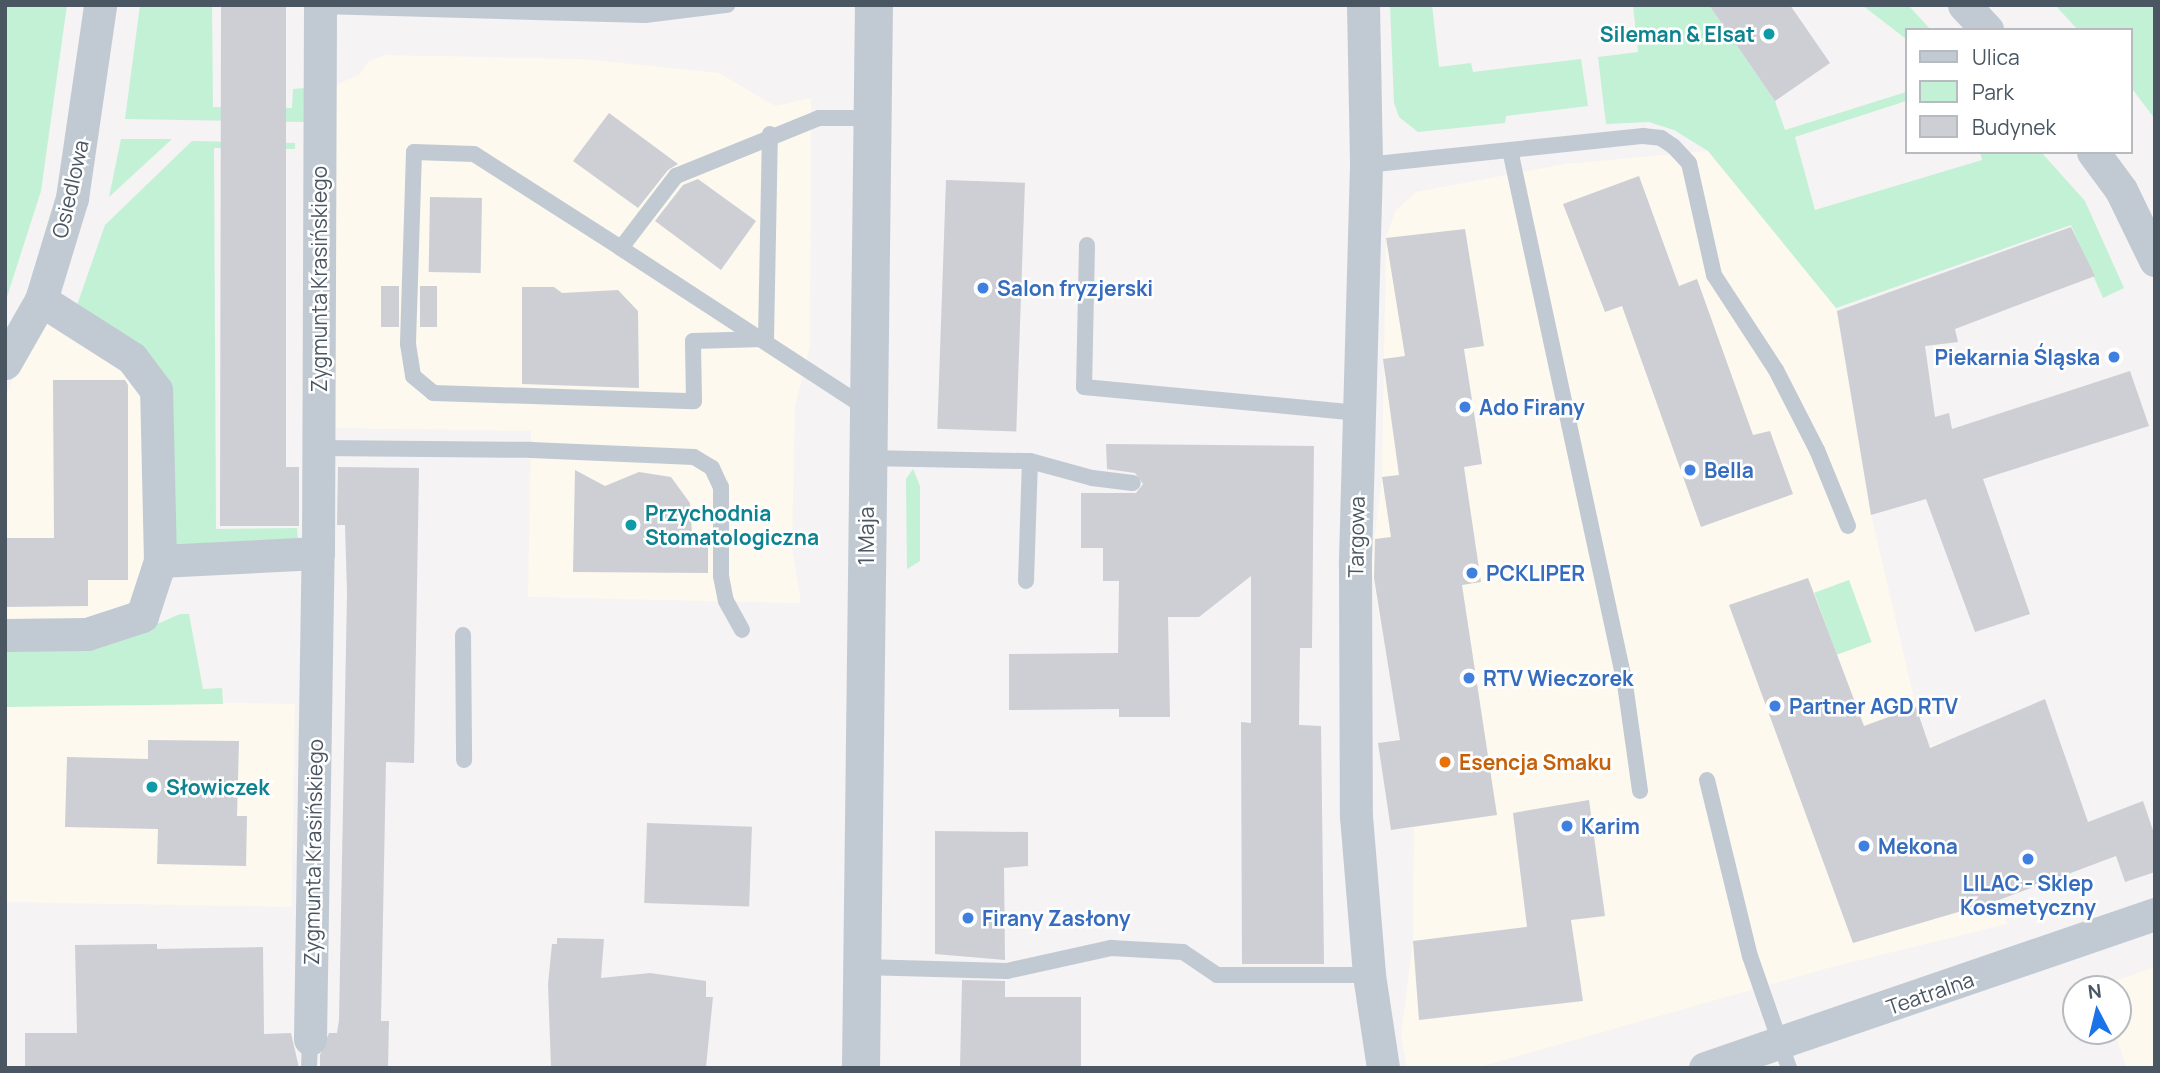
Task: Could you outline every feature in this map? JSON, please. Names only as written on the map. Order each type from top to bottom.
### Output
[{"type":"street","name":"Osiedlowa","points":[[5,363],[41,300],[72,198],[100,5]]},
{"type":"street","name":"1 Maja","points":[[861,1068],[874,5]]},
{"type":"street","name":"Targowa","points":[[1363,5],[1366,165],[1359,413],[1356,816],[1369,975],[1383,1068]]},
{"type":"street","points":[[1964,5],[1985,28]]},
{"type":"street","name":"Zygmunta Krasińskiego","points":[[309,1054],[318,553],[320,6]]},
{"type":"street","points":[[2095,154],[2122,190],[2155,260]]},
{"type":"street","points":[[5,635],[87,634],[142,616],[160,561],[156,390],[132,358],[41,300]]},
{"type":"street","points":[[160,561],[318,553]]},
{"type":"street","name":"Teatralna","points":[[1704,1068],[1784,1055],[2155,915]]},
{"type":"lane","points":[[320,6],[645,15],[727,5]]},
{"type":"lane","points":[[621,248],[676,176],[771,134],[819,118],[873,118]]},
{"type":"lane","points":[[766,339],[771,134]]},
{"type":"lane","points":[[1366,165],[1643,136],[1661,138],[1689,163],[1714,275],[1776,370],[1817,450],[1848,526]]},
{"type":"lane","points":[[1510,150],[1625,684],[1640,790]]},
{"type":"lane","points":[[766,339],[693,341],[695,401],[433,393],[413,376],[408,344],[414,152],[474,154],[766,339],[868,410]]},
{"type":"lane","points":[[1087,245],[1084,387],[1359,413]]},
{"type":"lane","points":[[318,448],[543,450],[694,457],[712,468],[721,487],[721,576],[726,601],[741,630]]},
{"type":"lane","points":[[867,458],[1030,461],[1092,478],[1133,484]]},
{"type":"lane","points":[[1026,581],[1030,461]]},
{"type":"lane","points":[[463,635],[464,760]]},
{"type":"lane","points":[[1707,780],[1749,956],[1784,1055]]},
{"type":"lane","points":[[863,967],[1007,971],[1111,948],[1183,952],[1217,975],[1369,975]]},
{"type":"shaded area","points":[[384,55],[583,59],[719,73],[775,106],[811,98],[810,346],[795,407],[792,548],[801,603],[528,597],[531,431],[330,428],[330,88],[360,74],[368,62]]},
{"type":"shaded area","points":[[1708,151],[1836,308],[1871,514],[1916,707],[1929,746],[1943,742],[2007,924],[1832,967],[1476,1068],[1407,1068],[1401,1035],[1413,941],[1414,828],[1391,830],[1378,743],[1400,739],[1371,566],[1382,477],[1386,238],[1395,211],[1416,192],[1565,164]]},
{"type":"shaded area","points":[[44,310],[127,364],[148,395],[150,559],[134,610],[83,626],[5,626],[5,397]]},
{"type":"shaded area","points":[[5,699],[295,704],[291,907],[5,902]]},
{"type":"shaded area","points":[[2155,967],[2155,1068],[2127,1068],[2119,1045],[2132,1045],[2132,975]]},
{"type":"green space","points":[[5,5],[67,5],[41,191],[5,303]]},
{"type":"green space","points":[[140,5],[212,5],[213,107],[292,108],[293,89],[306,88],[306,122],[125,119]]},
{"type":"green space","points":[[1390,5],[1432,5],[1439,67],[1471,63],[1473,72],[1581,59],[1588,106],[1506,116],[1505,123],[1418,132],[1399,117],[1394,103]]},
{"type":"green space","points":[[1633,5],[1709,5],[1775,101],[1785,130],[1904,93],[1904,102],[1795,137],[1815,210],[1982,160],[1980,154],[2043,154],[2085,201],[2124,288],[2103,298],[2071,225],[1836,308],[1708,151],[1674,130],[1649,122],[1606,124],[1598,57],[1638,52]]},
{"type":"green space","points":[[1862,5],[1908,5],[1929,28],[1904,28],[1904,37]]},
{"type":"green space","points":[[2055,5],[2155,5],[2155,119],[2132,89],[2132,28],[2076,28]]},
{"type":"green space","points":[[121,139],[172,139],[109,197]]},
{"type":"green space","points":[[192,141],[295,143],[295,149],[214,148],[216,529],[297,528],[298,541],[172,545],[168,386],[77,305],[105,225]]},
{"type":"green space","points":[[913,469],[920,486],[920,561],[907,569],[906,479]]},
{"type":"green space","points":[[1849,580],[1872,642],[1837,655],[1814,593]]},
{"type":"green space","points":[[180,614],[189,614],[203,689],[222,688],[223,704],[5,707],[5,645],[123,639]]},
{"type":"building","points":[[221,5],[286,5],[286,467],[299,467],[299,526],[220,526]]},
{"type":"building","name":"Sileman & Elsat","points":[[1709,5],[1790,5],[1830,63],[1775,101]]},
{"type":"building","points":[[609,113],[678,164],[668,170],[638,208],[573,161]]},
{"type":"building","points":[[1639,176],[1679,286],[1697,279],[1753,435],[1770,431],[1793,494],[1701,527],[1622,306],[1605,312],[1563,204]]},
{"type":"building","points":[[698,179],[756,221],[721,270],[655,221],[683,185]]},
{"type":"building","points":[[946,180],[1025,183],[1016,432],[937,429]]},
{"type":"building","points":[[430,197],[482,198],[481,273],[429,272]]},
{"type":"building","points":[[2071,227],[2095,276],[1955,329],[1958,342],[1925,346],[1935,417],[1949,413],[1952,429],[2130,371],[2149,426],[1983,479],[2030,614],[1975,632],[1926,499],[1871,515],[1837,311]]},
{"type":"building","points":[[1465,229],[1484,346],[1464,349],[1482,464],[1464,467],[1481,582],[1462,585],[1497,815],[1391,830],[1378,743],[1400,740],[1374,578],[1375,539],[1391,537],[1382,477],[1399,475],[1383,359],[1405,356],[1386,238]]},
{"type":"building","points":[[381,286],[399,286],[399,327],[381,327]]},
{"type":"building","points":[[420,286],[437,286],[437,327],[420,327]]},
{"type":"building","points":[[522,287],[554,287],[562,293],[618,290],[638,311],[639,388],[522,384]]},
{"type":"building","points":[[53,380],[125,380],[128,385],[128,580],[88,580],[88,606],[5,607],[5,538],[54,538]]},
{"type":"building","points":[[1106,444],[1314,446],[1312,648],[1300,648],[1299,725],[1321,726],[1324,964],[1242,964],[1241,722],[1251,723],[1251,576],[1199,617],[1168,617],[1170,717],[1119,717],[1119,709],[1009,710],[1009,654],[1118,653],[1119,581],[1103,581],[1103,548],[1081,548],[1081,493],[1136,493],[1143,484],[1135,473],[1107,469]]},
{"type":"building","points":[[338,467],[419,468],[414,763],[386,762],[381,1021],[389,1021],[388,1068],[320,1068],[320,1055],[329,1033],[337,1033],[339,1020],[347,593],[345,525],[337,525]]},
{"type":"building","name":"Przychodnia Stomatologiczna","points":[[575,470],[605,486],[639,472],[671,477],[690,503],[692,535],[708,545],[708,573],[573,572]]},
{"type":"building","points":[[1808,578],[1864,726],[1916,707],[1930,748],[2045,699],[2088,822],[2143,801],[2155,836],[2155,872],[2125,882],[2116,856],[1999,900],[1853,943],[1729,605]]},
{"type":"building","name":"Słowiczek","points":[[148,740],[239,741],[237,816],[247,816],[246,866],[157,864],[158,829],[65,827],[67,757],[148,759]]},
{"type":"building","points":[[1589,800],[1605,916],[1571,920],[1583,1001],[1419,1020],[1413,941],[1527,927],[1513,813]]},
{"type":"building","points":[[647,823],[752,827],[749,907],[644,903]]},
{"type":"building","points":[[935,831],[1028,832],[1028,866],[1004,868],[1005,960],[935,954]]},
{"type":"building","points":[[557,938],[604,939],[601,978],[650,973],[706,981],[706,997],[713,997],[706,1067],[551,1068],[548,984],[552,944],[557,944]]},
{"type":"building","points":[[157,944],[157,949],[263,947],[264,1034],[291,1033],[299,1068],[25,1068],[25,1033],[77,1033],[75,945]]},
{"type":"building","points":[[962,980],[1005,981],[1005,997],[1081,997],[1081,1068],[960,1068]]},
{"type":"place","name":"Sileman & Elsat","points":[[1769,34]]},
{"type":"place","name":"Salon fryzjerski","points":[[983,288]]},
{"type":"place","name":"Piekarnia Śląska","points":[[2114,357]]},
{"type":"place","name":"Ado Firany","points":[[1465,407]]},
{"type":"place","name":"Bella","points":[[1690,470]]},
{"type":"place","name":"Przychodnia Stomatologiczna","points":[[631,525]]},
{"type":"place","name":"PCKLIPER","points":[[1472,573]]},
{"type":"place","name":"RTV Wieczorek","points":[[1469,678]]},
{"type":"place","name":"Partner AGD RTV","points":[[1775,706]]},
{"type":"place","name":"Esencja Smaku","points":[[1445,762]]},
{"type":"place","name":"Słowiczek","points":[[152,787]]},
{"type":"place","name":"Karim","points":[[1567,826]]},
{"type":"place","name":"Mekona","points":[[1864,846]]},
{"type":"place","name":"LILAC - Sklep Kosmetyczny","points":[[2028,859]]},
{"type":"place","name":"Firany Zasłony","points":[[968,918]]}]
